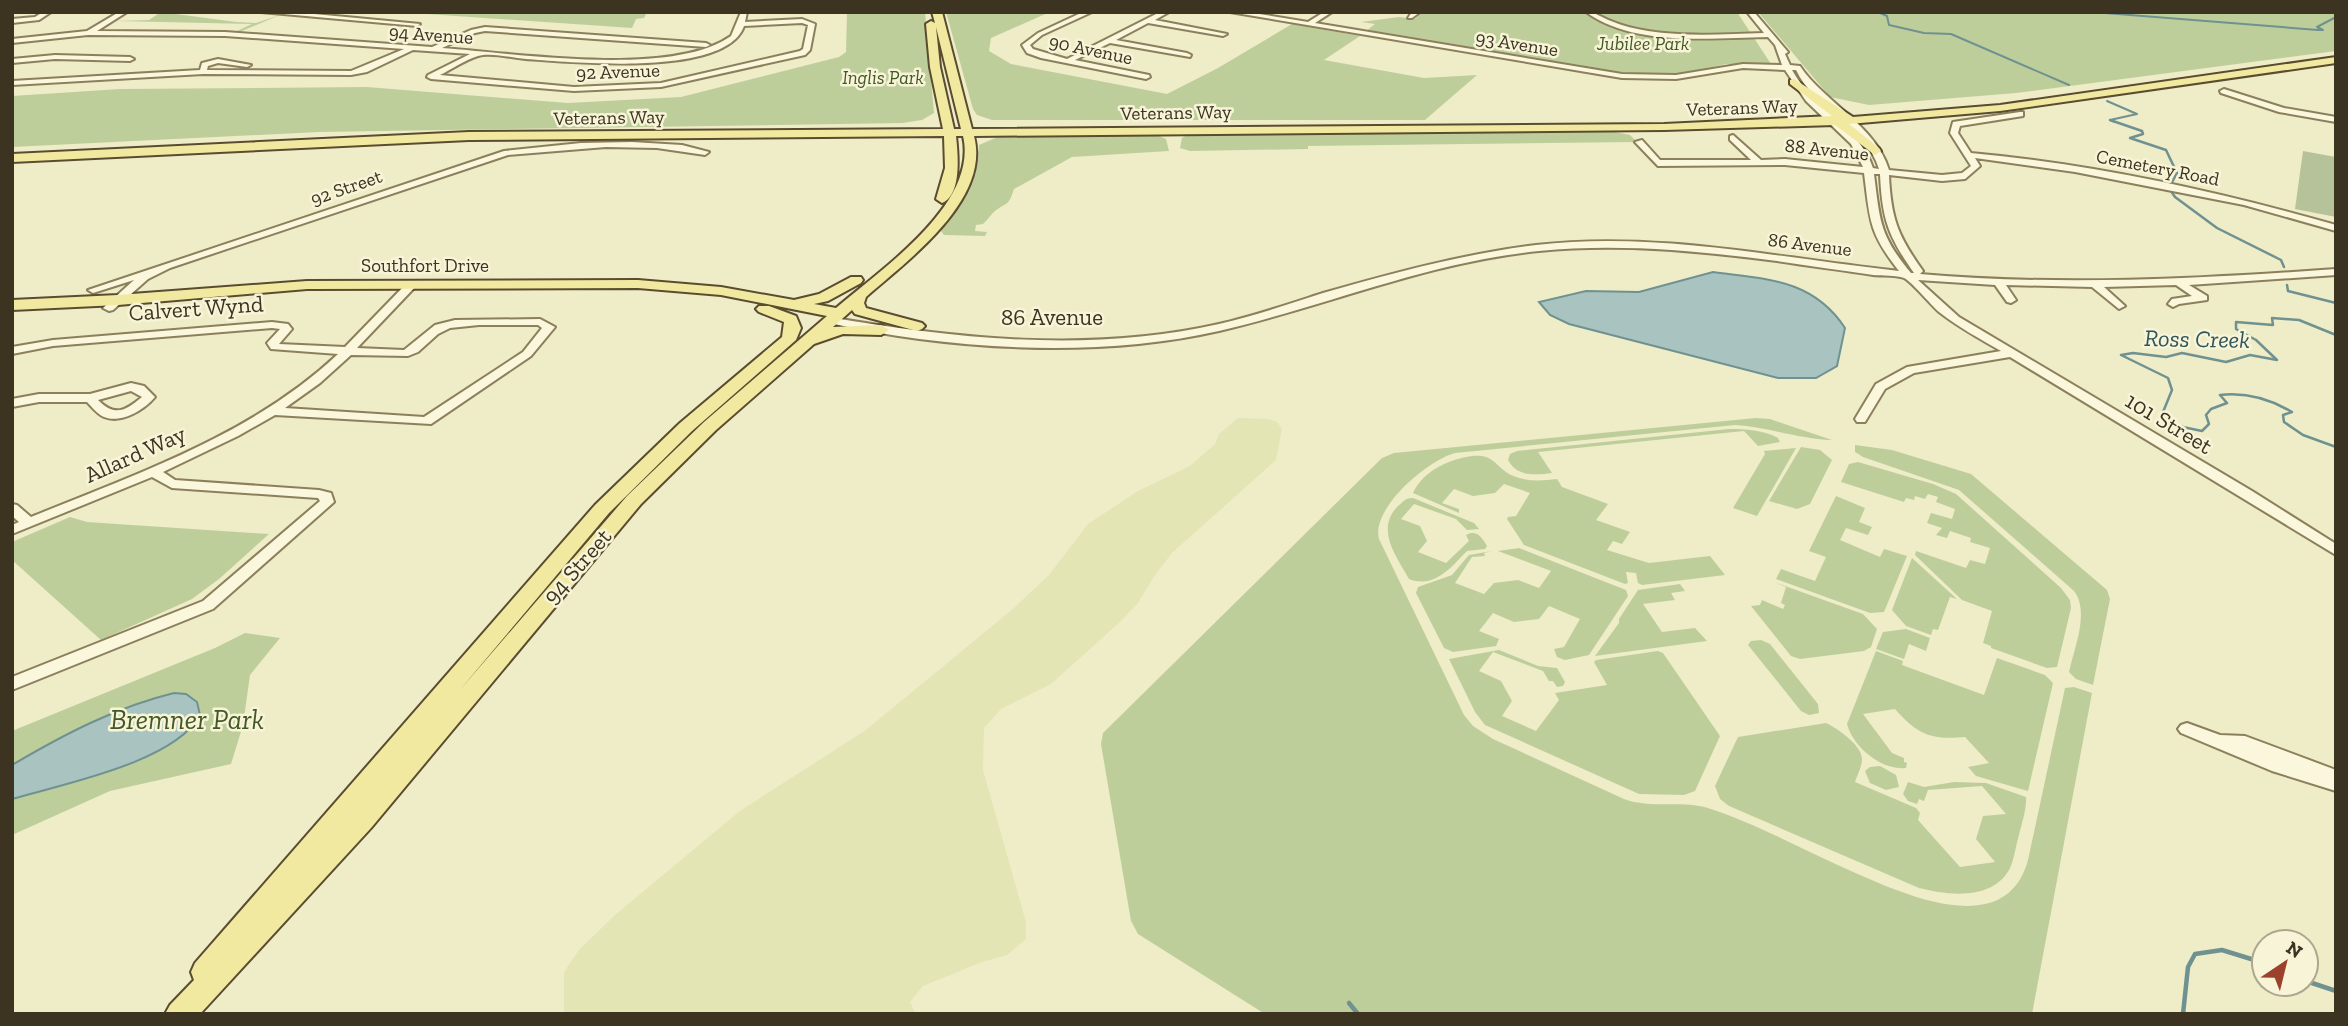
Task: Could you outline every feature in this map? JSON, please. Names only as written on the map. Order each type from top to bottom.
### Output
[{"type":"main road","points":[[929,12],[935,70],[943,103],[956,130]]},
{"type":"main road","points":[[937,12],[962,104],[956,130]]},
{"type":"main road","name":"Veterans Way","points":[[1887,115],[2192,78],[2220,77],[2336,57]]},
{"type":"main road","name":"Veterans Way","points":[[1013,128],[1684,127],[2000,108],[2336,57]]},
{"type":"main road","points":[[935,70],[945,84],[966,171]]},
{"type":"main road","points":[[2220,77],[2210,84],[2224,91]]},
{"type":"main road","points":[[2192,78],[2197,84],[2224,91]]},
{"type":"main road","points":[[1794,82],[1875,151]]},
{"type":"main road","points":[[1787,120],[1805,113],[1810,99]]},
{"type":"main road","points":[[1828,100],[1847,107],[1887,115]]},
{"type":"main road","points":[[882,126],[930,118],[943,103]]},
{"type":"main road","points":[[962,104],[979,118],[1013,128]]},
{"type":"main road","points":[[1684,127],[1837,118],[1952,106]]},
{"type":"main road","points":[[1862,131],[1887,115]]},
{"type":"main road","points":[[1787,120],[1846,134]]},
{"type":"main road","name":"Veterans Way","points":[[12,150],[425,133],[882,126],[956,130],[1133,124],[1787,120]]},
{"type":"main road","points":[[749,134],[1133,124]]},
{"type":"main road","points":[[1577,127],[1619,130],[1642,142],[1643,132],[1654,127]]},
{"type":"main road","points":[[972,150],[981,139],[1013,128]]},
{"type":"main road","name":"Veterans Way","points":[[12,158],[469,136],[898,133],[936,138],[956,130]]},
{"type":"main road","name":"94 Street","points":[[859,286],[932,231],[955,202],[972,150],[956,130]]},
{"type":"main road","name":"94 Street","points":[[168,1014],[602,509],[686,427],[826,316],[909,239],[940,204],[953,172],[956,130]]},
{"type":"main road","name":"Southfort Drive","points":[[12,313],[113,304],[402,288],[662,285],[721,291],[779,302],[826,316]]},
{"type":"main road","points":[[779,302],[817,300],[859,286],[856,303],[860,311],[917,326]]},
{"type":"main road","name":"Southfort Drive","points":[[402,288],[640,292],[706,298],[826,316]]},
{"type":"main road","name":"Southfort Drive","points":[[12,305],[113,304]]},
{"type":"main road","points":[[753,306],[788,317],[793,328],[792,344],[834,331],[860,328],[881,330]]},
{"type":"main road","name":"94 Street","points":[[180,1014],[246,948],[362,821],[634,500],[792,344]]},
{"type":"street","points":[[12,21],[37,19],[48,12]]},
{"type":"street","points":[[88,33],[124,12]]},
{"type":"street","points":[[264,12],[417,24],[393,34]]},
{"type":"street","points":[[433,50],[479,29],[719,46],[734,38],[744,12]]},
{"type":"street","name":"90 Avenue","points":[[1089,12],[1028,41],[1026,46],[1030,51],[1068,61],[1146,77]]},
{"type":"street","points":[[1068,61],[1166,12]]},
{"type":"street","name":"93 Avenue","points":[[1233,12],[1645,78],[1685,76],[1736,66],[1797,68]]},
{"type":"street","points":[[1308,25],[1329,12]]},
{"type":"street","points":[[1590,12],[1608,23],[1653,32],[1770,35]]},
{"type":"street","name":"101 Street","points":[[1750,12],[1797,68],[1805,82],[1828,100],[1846,134],[1861,150],[1868,170],[1878,230],[1892,253],[1936,306],[2247,494],[2336,551]]},
{"type":"street","points":[[1146,21],[1223,34]]},
{"type":"street","name":"92 Avenue","points":[[477,53],[431,77],[574,89],[661,85],[804,52],[812,24],[740,24]]},
{"type":"street","name":"94 Avenue","points":[[12,41],[88,33],[231,35],[616,63],[660,61],[719,46]]},
{"type":"street","points":[[367,45],[383,38]]},
{"type":"street","points":[[1111,41],[1187,55]]},
{"type":"street","name":"101 Street","points":[[1778,45],[1785,68],[1810,99],[1862,131],[1884,172],[1885,200],[1896,239],[1938,297],[1980,333]]},
{"type":"street","points":[[12,83],[203,72],[355,72],[412,48]]},
{"type":"street","points":[[12,61],[55,57],[130,59],[104,78]]},
{"type":"street","points":[[2224,91],[2282,110],[2336,120]]},
{"type":"street","points":[[1972,155],[1954,133],[1956,124],[2020,114]]},
{"type":"street","points":[[1733,138],[1758,161]]},
{"type":"street","name":"88 Avenue","points":[[1642,142],[1658,163],[1758,161],[1868,170],[1925,178],[1965,176],[1976,166],[1972,155]]},
{"type":"street","name":"92 Street","points":[[93,290],[507,153],[538,148],[642,145],[705,152]]},
{"type":"street","name":"Cemetery Road","points":[[1972,155],[2075,169],[2245,202],[2336,228]]},
{"type":"street","name":"86 Avenue","points":[[826,316],[999,333],[1080,333],[1167,328],[1287,307],[1483,256],[1568,246],[1624,244],[1686,248],[1909,275],[1998,282],[2181,284],[2336,272]]},
{"type":"street","points":[[1864,270],[1890,266],[1894,262],[1892,253]]},
{"type":"street","name":"92 Street","points":[[113,304],[144,277],[166,266]]},
{"type":"street","points":[[1998,282],[2011,300]]},
{"type":"street","points":[[2174,304],[2176,300],[2203,298],[2181,284]]},
{"type":"street","points":[[2096,285],[2119,306]]},
{"type":"street","name":"Allard Way","points":[[12,530],[151,471],[272,411],[304,390],[339,350],[402,288]]},
{"type":"street","name":"86 Avenue","points":[[826,316],[881,330],[996,341],[1114,340],[1195,332],[1261,317],[1287,307]]},
{"type":"street","points":[[272,411],[427,421],[527,354],[549,327],[540,322],[449,324],[438,328],[419,348],[409,352],[339,350]]},
{"type":"street","name":"Calvert Wynd","points":[[12,351],[53,343],[272,325],[284,326],[286,329],[272,343],[273,346],[339,350]]},
{"type":"street","points":[[1861,419],[1880,387],[1911,370],[2011,353]]},
{"type":"street","points":[[12,402],[39,398],[90,398]]},
{"type":"street","points":[[12,684],[208,606],[327,502],[326,496],[319,494],[172,484],[151,471]]},
{"type":"street","points":[[12,508],[29,523]]},
{"type":"street","points":[[2187,729],[2216,739],[2242,753],[2336,784]]},
{"type":"street","points":[[2216,739],[2239,741],[2336,777]]},
{"type":"green space","points":[[161,12],[256,23],[280,15],[242,31],[237,31],[252,24],[116,21],[149,20]]},
{"type":"green space","points":[[398,12],[647,12],[644,18],[636,19],[632,28]]},
{"type":"green space","name":"Inglis Park","points":[[847,12],[925,12],[934,113],[922,120],[903,123],[319,132],[12,147],[12,96],[120,89],[367,87],[568,103],[681,97],[839,57],[846,52]]},
{"type":"green space","name":"Inglis Park","points":[[946,12],[1050,12],[991,38],[989,51],[1011,64],[1167,94],[1218,68],[1292,24],[1360,36],[1324,60],[1424,78],[1477,75],[1425,120],[992,120],[977,115],[973,109]]},
{"type":"green space","name":"Jubilee Park","points":[[1422,12],[1737,12],[1771,64],[1726,64],[1673,76],[1626,74],[1365,32],[1375,24],[1361,22],[1399,17],[1415,19]]},
{"type":"green space","points":[[1758,12],[2336,12],[2336,51],[2016,93],[1869,105],[1830,97]]},
{"type":"green space","points":[[1605,130],[1630,135],[1637,142],[1308,146],[1308,149],[1190,151],[1180,148],[1182,138],[1191,133]]},
{"type":"green space","points":[[1152,133],[1166,139],[1169,151],[1072,157],[1014,189],[1007,203],[983,224],[976,225],[975,231],[987,232],[985,236],[944,235],[940,230],[969,190],[976,169],[979,145],[1002,135]]},
{"type":"green space","points":[[2303,151],[2336,157],[2336,217],[2295,209]]},
{"type":"green space","points":[[1238,418],[1277,422],[1282,429],[1276,460],[1172,553],[1138,603],[1120,622],[1051,684],[1001,709],[984,728],[983,770],[1026,922],[1026,939],[1007,955],[923,986],[910,1002],[916,1014],[564,1014],[564,972],[579,950],[615,915],[740,811],[866,730],[1014,608],[1049,575],[1088,524],[1138,491],[1190,466],[1215,444],[1219,434]]},
{"type":"green space","points":[[1756,418],[1770,419],[1832,440],[1735,425],[1455,453],[1417,475],[1392,500],[1379,527],[1379,539],[1464,715],[1473,726],[1493,739],[1624,799],[1645,804],[1708,808],[1758,827],[1888,887],[1945,904],[1972,906],[1996,900],[2015,886],[2028,860],[2065,688],[2074,687],[2092,693],[2032,1014],[1265,1014],[1138,934],[1131,921],[1101,744],[1103,733],[1382,458],[1394,453]]},
{"type":"green space","points":[[1729,429],[1748,430],[1773,435],[1780,442],[1758,446],[1744,431],[1538,452],[1552,473],[1539,474],[1521,472],[1508,460],[1510,454],[1517,451]]},
{"type":"green space","points":[[1855,445],[1892,450],[1971,474],[2107,590],[2110,599],[2093,685],[2076,679],[2069,672],[2081,620],[2079,600],[2074,591],[1959,490],[1863,457],[1855,452]]},
{"type":"green space","points":[[1801,447],[1820,450],[1832,460],[1810,504],[1797,509],[1769,501]]},
{"type":"green space","points":[[1796,448],[1757,516],[1733,508],[1765,454],[1764,451]]},
{"type":"green space","points":[[1472,456],[1490,459],[1505,472],[1522,479],[1557,479],[1562,487],[1608,504],[1596,520],[1630,532],[1622,544],[1613,541],[1607,550],[1649,563],[1710,556],[1725,575],[1642,585],[1638,583],[1636,573],[1626,572],[1628,583],[1625,584],[1524,545],[1507,519],[1516,516],[1530,493],[1504,484],[1495,493],[1473,496],[1454,489],[1442,503],[1459,509],[1459,513],[1413,493],[1430,472],[1454,460]]},
{"type":"green space","points":[[1858,462],[1933,484],[1956,494],[2061,588],[2070,600],[2071,608],[2057,667],[2047,668],[1983,643],[1992,611],[1962,600],[1915,555],[1916,551],[1966,568],[1970,560],[1985,564],[1990,548],[1970,542],[1971,538],[1950,531],[1947,538],[1936,535],[1942,528],[1927,523],[1931,513],[1952,519],[1955,509],[1936,502],[1938,497],[1928,494],[1925,499],[1915,496],[1914,500],[1906,498],[1904,502],[1841,482],[1849,464]]},
{"type":"green space","points":[[1836,496],[1865,508],[1859,522],[1872,527],[1868,535],[1846,528],[1840,540],[1880,557],[1884,549],[1907,556],[1884,612],[1870,613],[1776,579],[1781,569],[1815,581],[1826,557],[1809,551]]},
{"type":"green space","points":[[1413,498],[1474,523],[1479,529],[1467,530],[1456,519],[1414,504],[1401,519],[1420,526],[1427,541],[1418,552],[1446,563],[1469,541],[1466,535],[1473,533],[1483,540],[1487,546],[1485,549],[1467,551],[1435,579],[1409,579],[1390,543],[1388,524],[1398,506],[1406,499]]},
{"type":"green space","name":"Bremner Park","points":[[70,517],[87,522],[269,534],[219,579],[192,599],[101,640],[12,560],[12,542]]},
{"type":"green space","points":[[1519,548],[1626,590],[1628,596],[1589,655],[1565,660],[1557,657],[1554,649],[1564,647],[1580,619],[1549,606],[1539,619],[1514,622],[1493,613],[1479,631],[1499,639],[1496,646],[1453,652],[1444,648],[1416,593],[1418,587],[1452,575],[1469,555],[1492,551],[1484,553],[1485,556],[1472,557],[1455,583],[1484,594],[1494,583],[1518,580],[1539,588],[1551,571],[1498,551]]},
{"type":"green space","points":[[1912,558],[1957,599],[1950,597],[1938,630],[1933,629],[1931,635],[1906,626],[1892,610]]},
{"type":"green space","points":[[1774,582],[1863,614],[1877,629],[1871,647],[1864,651],[1800,659],[1791,656],[1751,606],[1760,605],[1762,600],[1783,609],[1785,605],[1781,603],[1786,587]]},
{"type":"green space","points":[[1680,584],[1685,591],[1671,593],[1675,600],[1643,604],[1662,632],[1695,628],[1707,641],[1595,656],[1638,590]]},
{"type":"green space","points":[[1906,629],[1930,638],[1926,651],[1909,644],[1904,659],[1876,649],[1883,632]]},
{"type":"green space","name":"Bremner Park","points":[[245,633],[280,638],[250,675],[243,725],[231,764],[110,791],[12,835],[12,731],[215,648]]},
{"type":"green space","points":[[1761,640],[1770,644],[1818,704],[1819,713],[1809,715],[1801,711],[1748,645],[1751,641]]},
{"type":"green space","points":[[1499,650],[1538,666],[1557,668],[1565,682],[1563,686],[1557,687],[1543,671],[1493,652],[1479,671],[1501,681],[1512,701],[1502,716],[1536,731],[1559,700],[1555,693],[1607,685],[1594,662],[1596,660],[1658,651],[1663,653],[1720,736],[1695,791],[1684,795],[1639,794],[1485,725],[1475,712],[1449,659]]},
{"type":"green space","points":[[1876,651],[1903,661],[1902,665],[1984,695],[1997,658],[2045,675],[2053,683],[2028,791],[1976,776],[1968,767],[1989,763],[1965,737],[1943,738],[1926,734],[1911,725],[1895,709],[1863,714],[1892,753],[1904,758],[1906,768],[1887,766],[1862,749],[1847,724]]},
{"type":"green space","points":[[1826,723],[1848,738],[1861,754],[1861,765],[1855,782],[1916,808],[1920,813],[1918,820],[1960,867],[1995,862],[1976,839],[1983,816],[2006,814],[1982,786],[1928,790],[1924,801],[1919,799],[1917,804],[1908,801],[1903,794],[1908,782],[1924,787],[1954,782],[1986,783],[2026,797],[2025,812],[2012,863],[2001,880],[1991,887],[1968,893],[1955,894],[1919,888],[1729,806],[1720,799],[1715,786],[1738,737]]},
{"type":"green space","points":[[1880,766],[1896,775],[1899,787],[1886,790],[1870,783],[1865,771],[1870,767]]},
{"type":"water","points":[[1713,272],[1787,284],[1818,300],[1845,328],[1837,366],[1816,378],[1778,378],[1569,324],[1550,315],[1539,302],[1586,291],[1639,292]]},
{"type":"water","points":[[174,693],[186,694],[197,702],[200,715],[187,731],[167,746],[116,769],[12,799],[12,765],[90,723],[131,706]]},
{"type":"waterway","name":"Ross Creek","points":[[1878,12],[1887,16],[1889,25],[1924,33],[1951,34],[2069,85]]},
{"type":"waterway","name":"Ross Creek","points":[[2092,12],[2318,30],[2323,30],[2317,27],[2336,17]]},
{"type":"waterway","name":"Ross Creek","points":[[2107,101],[2137,114],[2110,120]]},
{"type":"waterway","name":"Ross Creek","points":[[2110,120],[2142,131],[2143,134],[2130,138],[2166,150],[2177,173],[2171,184]]},
{"type":"waterway","name":"Ross Creek","points":[[2110,120],[2115,122]]},
{"type":"waterway","name":"Ross Creek","points":[[2171,191],[2175,197],[2217,228],[2281,260],[2284,267]]},
{"type":"waterway","name":"Ross Creek","points":[[2287,285],[2288,291],[2336,303]]},
{"type":"waterway","name":"Ross Creek","points":[[2336,335],[2299,320],[2272,318],[2273,325],[2236,322],[2236,329],[2256,340],[2277,360],[2250,355],[2226,362],[2182,353],[2166,357],[2133,353],[2121,355],[2168,378],[2172,390],[2161,417],[2178,426],[2202,431],[2209,424],[2206,415],[2211,409],[2227,403],[2220,395],[2248,396],[2275,403],[2292,412],[2283,415],[2284,422],[2303,435],[2336,447]]},
{"type":"waterway","points":[[2183,1014],[2188,967],[2195,954],[2222,950],[2250,959]]},
{"type":"waterway","points":[[2320,986],[2336,991]]},
{"type":"waterway","points":[[1349,1003],[1358,1014]]}]
